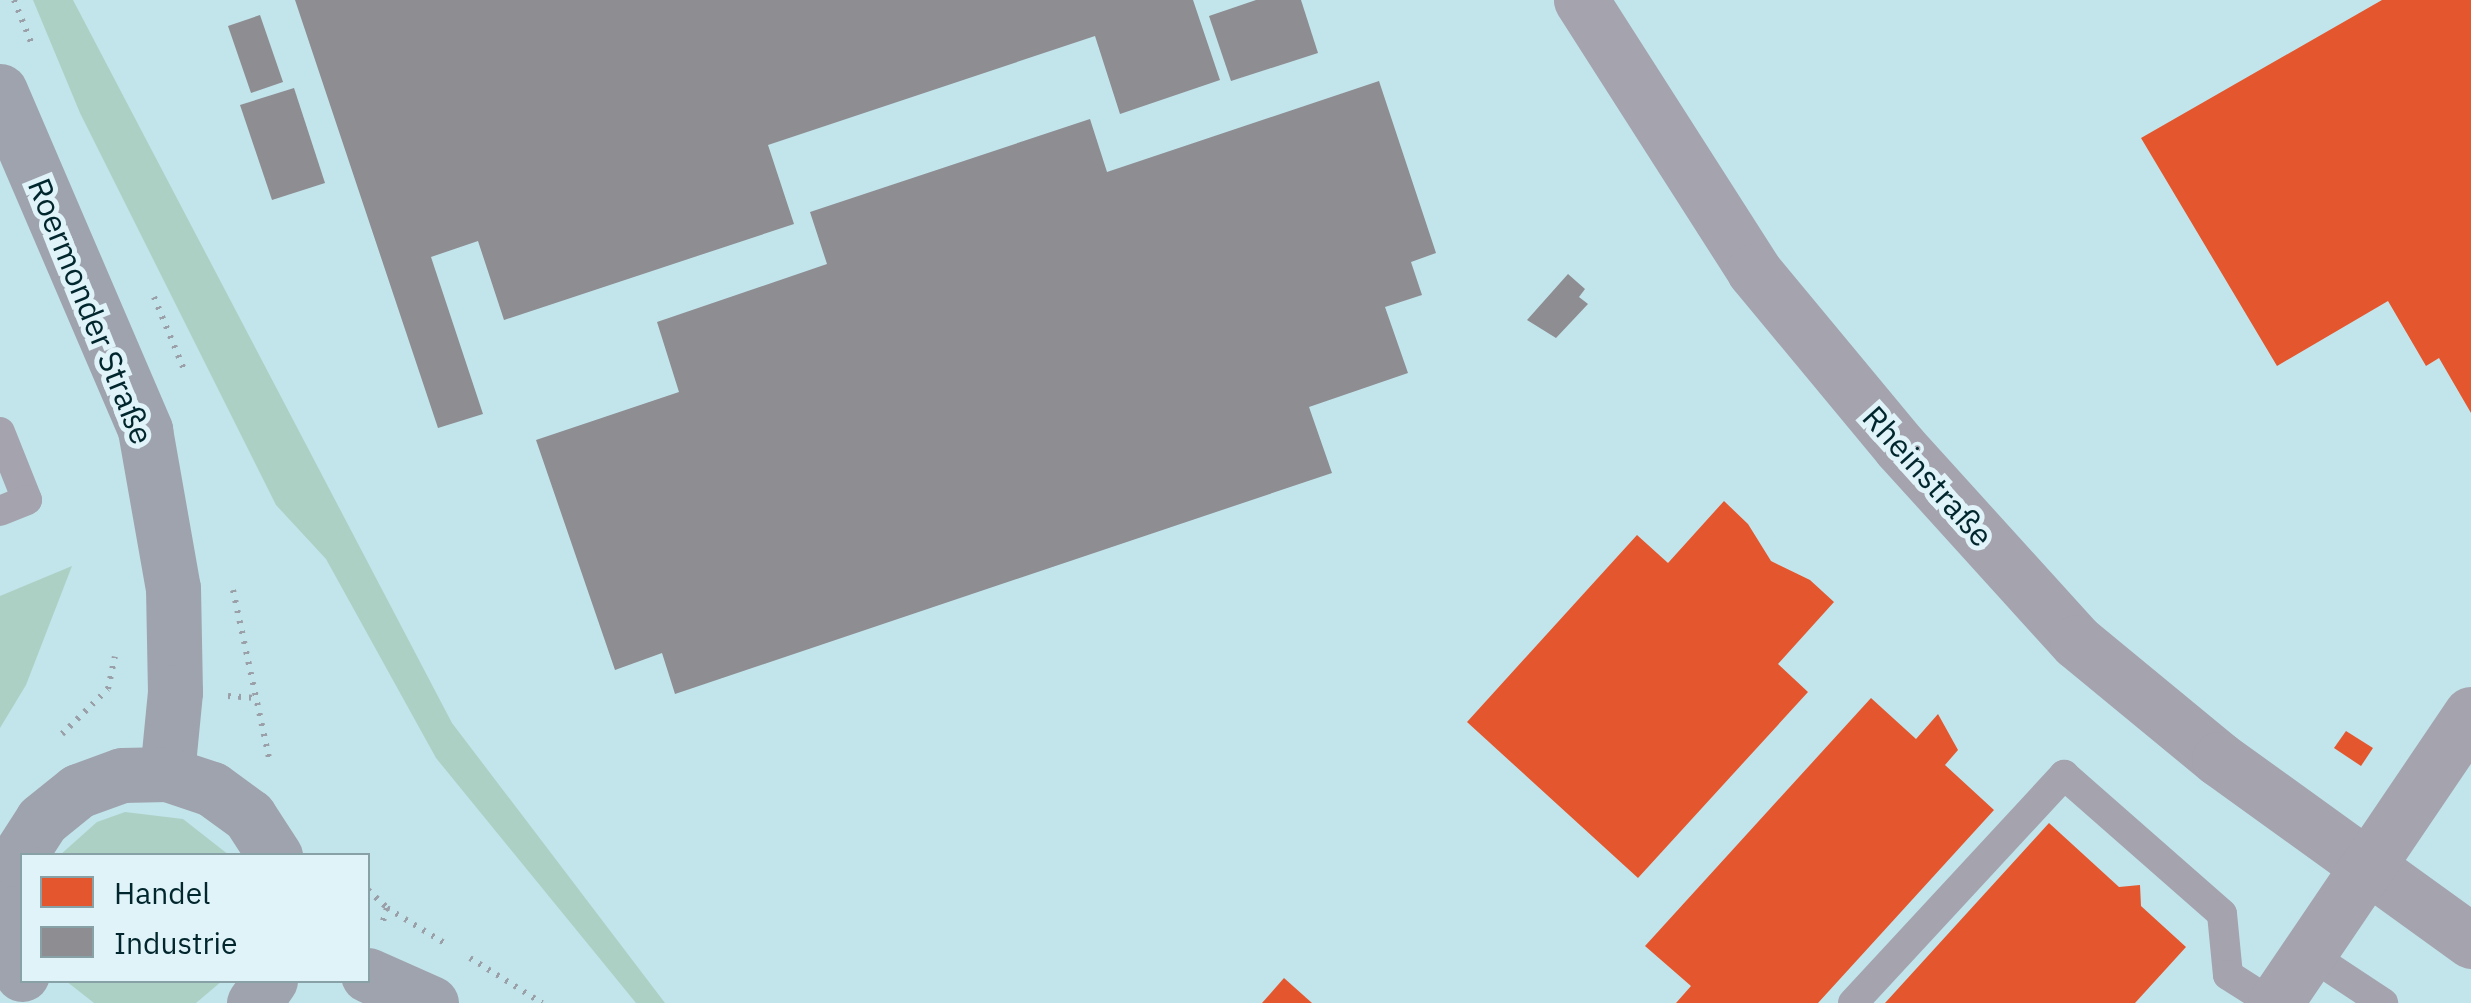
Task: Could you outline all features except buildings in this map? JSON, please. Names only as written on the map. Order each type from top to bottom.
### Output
[{"type":"main road","name":"Roermonder Straße","points":[[0,91],[145,430],[174,588],[175,692],[167,774]]},
{"type":"main road","points":[[21,853],[42,820],[78,791],[122,775],[167,774],[212,789],[249,816],[273,853]]},
{"type":"main road","points":[[20,854],[3,903],[11,950],[20,969]]},
{"type":"main road","points":[[370,976],[431,1003]]},
{"type":"street","name":"Rheinstraße","points":[[1581,0],[1754,270],[1900,447],[2077,642],[2366,868],[2471,941]]},
{"type":"street","points":[[2273,1003],[2471,714]]},
{"type":"lane","points":[[0,432],[27,500],[0,511]]},
{"type":"lane","points":[[1853,1003],[2064,775],[2222,914],[2228,975],[2273,1003]]},
{"type":"lane","points":[[2309,954],[2383,1003]]},
{"type":"path","points":[[49,745],[108,689],[116,652]]},
{"type":"green space","points":[[33,0],[73,0],[452,723],[665,1003],[636,1003],[436,758],[326,559],[276,505],[80,113]]},
{"type":"green space","points":[[72,566],[26,685],[0,728],[0,596]]},
{"type":"green space","points":[[125,812],[183,819],[226,853],[62,853],[97,822]]},
{"type":"green space","points":[[69,983],[220,983],[196,1003],[94,1003]]}]
